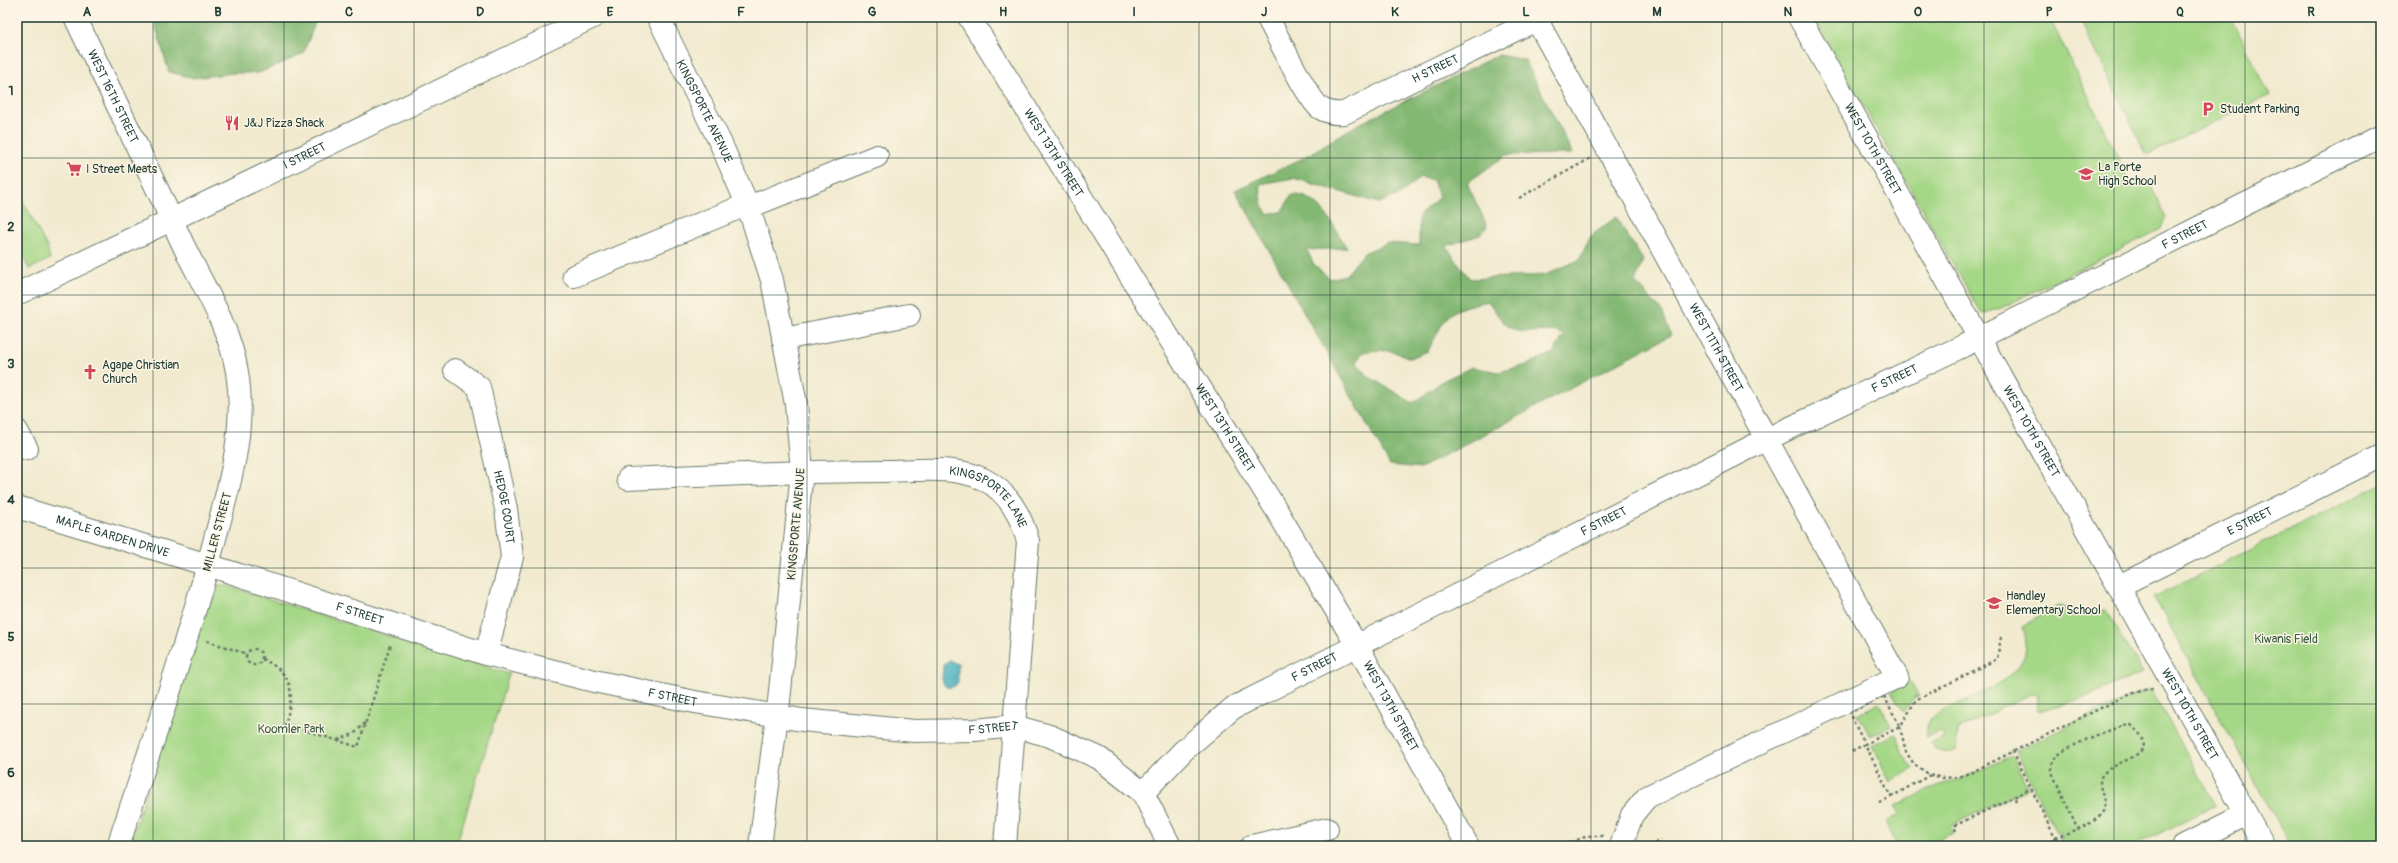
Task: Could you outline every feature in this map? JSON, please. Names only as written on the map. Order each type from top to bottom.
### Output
[{"type":"street","name":"WEST 16TH STREET","points":[[75,17],[172,220]]},
{"type":"street","name":"I STREET","points":[[17,294],[593,17]]},
{"type":"street","name":"KINGSPORTE AVENUE","points":[[658,17],[721,144],[748,206],[772,280],[782,339],[796,404],[802,471],[777,715],[760,846]]},
{"type":"street","name":"WEST 13TH STREET","points":[[969,17],[1277,511],[1356,644],[1468,846]]},
{"type":"street","name":"H STREET","points":[[1267,17],[1313,100],[1328,112],[1344,114],[1538,18]]},
{"type":"street","name":"WEST 10TH STREET","points":[[1799,17],[2264,846]]},
{"type":"street","name":"WEST 11TH STREET","points":[[1538,18],[1897,677],[1647,797],[1613,841]]},
{"type":"street","name":"F STREET","points":[[208,564],[486,654],[550,671],[679,699],[802,720],[914,731],[975,730],[1014,726],[1050,736],[1099,758],[1143,793],[1183,750],[1233,708],[1356,644],[1767,439],[1979,338],[2381,136]]},
{"type":"street","points":[[574,276],[877,156]]},
{"type":"street","name":"MILLER STREET","points":[[118,846],[187,634],[208,564],[235,465],[240,415],[237,371],[220,317],[172,220]]},
{"type":"street","points":[[782,339],[909,315]]},
{"type":"street","name":"HEDGE COURT","points":[[455,370],[480,387],[506,509],[512,557],[486,654]]},
{"type":"street","name":"E STREET","points":[[2119,586],[2381,456]]},
{"type":"street","name":"KINGSPORTE LANE","points":[[628,479],[802,471],[959,471],[984,480],[1006,496],[1022,518],[1028,540],[1005,846]]},
{"type":"street","name":"MAPLE GARDEN DRIVE","points":[[17,507],[208,564]]},
{"type":"street","points":[[1143,793],[1170,846]]},
{"type":"street","points":[[2184,846],[2246,814]]},
{"type":"street","points":[[1252,846],[1327,829]]},
{"type":"path","points":[[1519,198],[1593,157]]},
{"type":"path","points":[[285,724],[358,747],[396,625]]},
{"type":"path","points":[[187,634],[247,654]]},
{"type":"path","points":[[1852,751],[1900,727],[1916,700],[1997,659],[2001,637]]},
{"type":"path","points":[[257,649],[261,652],[262,660],[260,663],[253,665],[247,660],[247,654],[250,650],[257,649]]},
{"type":"path","points":[[262,660],[278,669],[290,687],[292,700],[282,735]]},
{"type":"path","points":[[1891,796],[1849,713],[1884,696],[1900,727],[1906,752],[1914,764],[1930,775],[1944,778],[1958,777],[2136,692],[2143,689],[2154,689]]},
{"type":"path","points":[[336,740],[353,736],[366,720]]},
{"type":"path","points":[[2055,838],[2077,828],[2099,817],[2104,810],[2105,798],[2100,784],[2102,776],[2107,770],[2135,757],[2141,750],[2143,743],[2142,736],[2131,725],[2120,725],[2058,755],[2052,762],[2051,770],[2077,828]]},
{"type":"path","points":[[2013,751],[2059,846]]},
{"type":"path","points":[[1877,804],[1930,775]]},
{"type":"path","points":[[1956,831],[1954,826],[2031,788]]},
{"type":"path","points":[[2014,797],[2016,802]]},
{"type":"path","points":[[1560,846],[1588,836],[1613,841]]},
{"type":"path","points":[[1650,846],[1661,840]]},
{"type":"green space","points":[[153,17],[321,17],[316,21],[303,54],[259,73],[234,73],[193,78],[169,72]]},
{"type":"green space","points":[[1813,17],[2049,17],[2131,184],[2147,179],[2166,215],[2161,229],[1999,309],[1982,313]]},
{"type":"green space","points":[[2079,17],[2231,17],[2270,95],[2147,155]]},
{"type":"green space","points":[[1498,55],[1525,60],[1573,154],[1506,155],[1467,183],[1487,226],[1480,235],[1446,246],[1470,279],[1545,275],[1579,260],[1591,236],[1616,217],[1643,260],[1635,282],[1662,311],[1671,335],[1421,468],[1390,465],[1235,190],[1303,158],[1355,126]],"holes":[[[1420,177],[1433,180],[1439,197],[1419,216],[1419,245],[1387,243],[1364,253],[1346,275],[1330,279],[1314,265],[1307,250],[1347,248],[1325,213],[1311,200],[1302,196],[1292,195],[1281,212],[1267,214],[1262,203],[1260,184],[1293,178],[1379,203],[1401,194]],[[1488,301],[1502,321],[1515,330],[1529,332],[1550,331],[1564,335],[1553,353],[1527,365],[1498,372],[1472,367],[1444,380],[1413,403],[1369,377],[1356,362],[1363,352],[1387,351],[1398,353],[1410,358],[1428,351],[1444,321],[1449,316],[1463,307]]]},
{"type":"green space","points":[[17,189],[48,249],[50,259],[29,269],[17,244]]},
{"type":"green space","name":"Kiwanis Field","points":[[2381,485],[2381,846],[2290,846],[2154,597]]},
{"type":"green space","name":"Koomler Park","points":[[215,585],[225,585],[509,674],[456,846],[129,846],[210,589]]},
{"type":"green space","points":[[2058,606],[2085,613],[2106,610],[2143,673],[2130,677],[2089,696],[2040,711],[2037,709],[2038,695],[2030,694],[1958,729],[1956,750],[1952,752],[1942,752],[1932,746],[1929,743],[1940,740],[1944,735],[1943,732],[1938,732],[1927,738],[1927,726],[1931,718],[1997,685],[2011,674],[2022,661],[2026,646],[2022,627]]},
{"type":"green space","points":[[1911,682],[1919,696],[1915,697],[1903,712],[1891,691]]},
{"type":"green space","points":[[2146,691],[2152,691],[2216,805],[2134,846],[2062,846],[2059,840],[2063,838],[2060,832],[2056,833],[2016,751],[2134,695]]},
{"type":"green space","points":[[1879,703],[1891,726],[1870,736],[1858,714]]},
{"type":"green space","points":[[1895,734],[1898,736],[1902,753],[1914,769],[1890,782],[1872,745]]},
{"type":"green space","points":[[2012,755],[2028,788],[1950,826],[1953,833],[1925,846],[1897,846],[1886,822],[1900,814],[1895,806],[1946,782],[1960,780]]},
{"type":"water","points":[[949,660],[958,664],[958,682],[955,686],[948,688],[943,684],[942,675],[943,665]]},
{"type":"place","name":"Student Parking","points":[[2208,109]]},
{"type":"place","name":"J&J Pizza Shack","points":[[232,123]]},
{"type":"place","name":"I Street Meats","points":[[74,169]]},
{"type":"place","name":"La Porte High School","points":[[2086,174]]},
{"type":"place","name":"Agape Christian Church","points":[[90,372]]},
{"type":"place","name":"Handley Elementary School","points":[[1994,603]]}]
